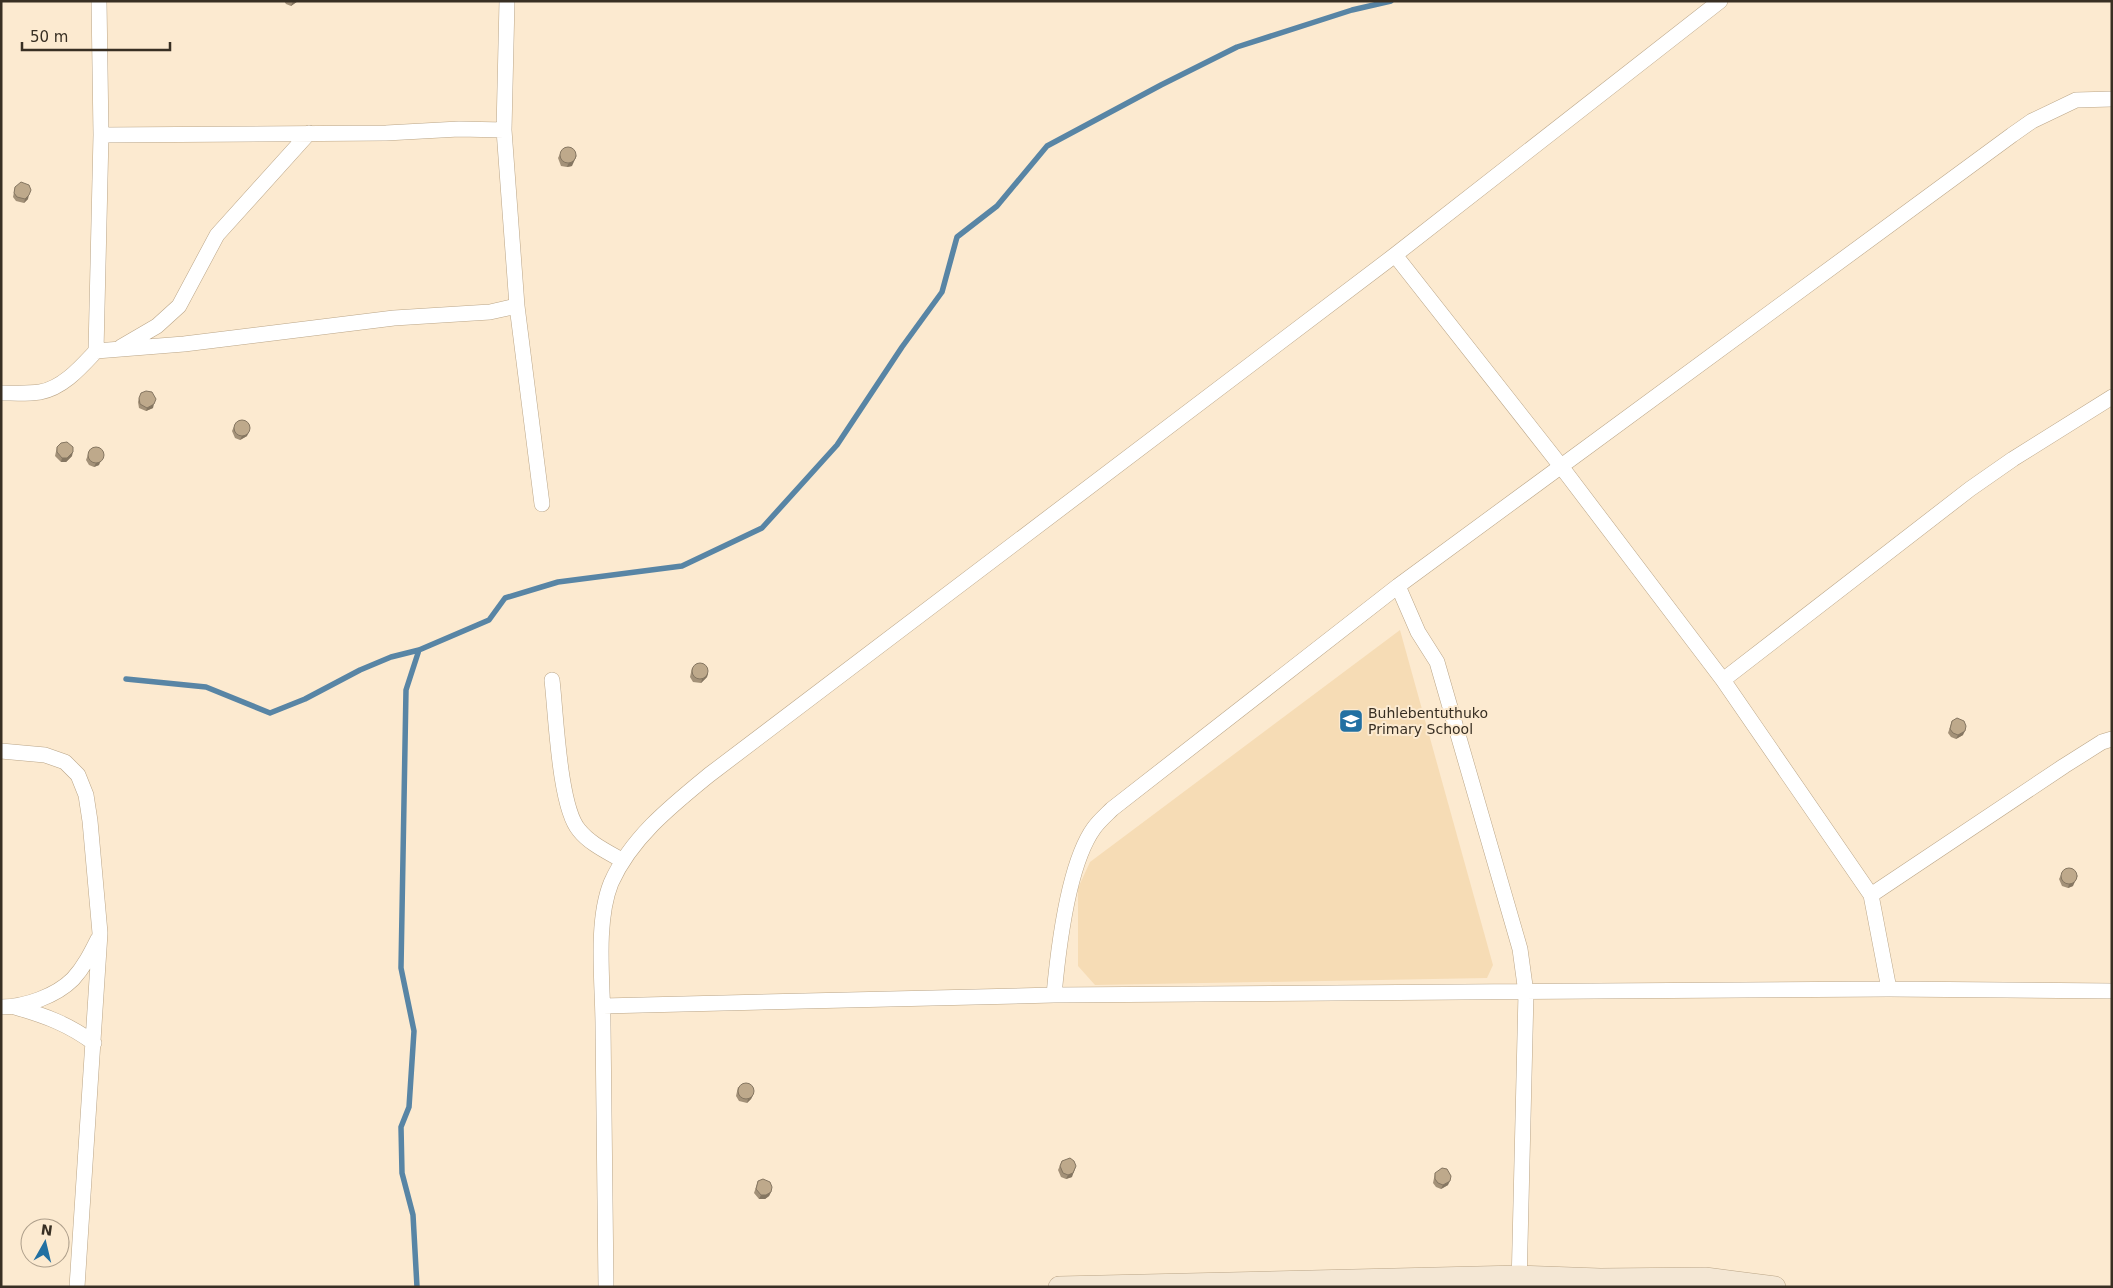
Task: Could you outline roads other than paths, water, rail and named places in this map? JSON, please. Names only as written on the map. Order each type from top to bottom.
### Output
[{"type":"street","points":[[96,352],[101,135],[99,1]]},
{"type":"street","points":[[507,1],[504,130],[517,306],[542,504]]},
{"type":"street","points":[[606,1287],[603,1006],[600,958],[604,918],[611,885],[623,861],[649,828],[675,803],[709,775],[1394,254],[1720,1]]},
{"type":"street","points":[[1054,995],[1057,962],[1072,883],[1080,856],[1094,829],[1112,809],[1398,586],[1560,465],[2012,135],[2032,121],[2076,100],[2112,99]]},
{"type":"street","points":[[101,135],[434,131],[459,129],[504,130]]},
{"type":"street","points":[[118,349],[157,326],[178,306],[218,235],[309,133]]},
{"type":"street","points":[[1394,254],[1560,465],[1724,680],[1871,895],[1889,988]]},
{"type":"street","points":[[1,393],[42,392],[78,371],[96,352],[184,344],[394,318],[490,312],[517,306]]},
{"type":"street","points":[[1724,680],[1970,489],[2013,459],[2112,397]]},
{"type":"street","points":[[1398,586],[1418,632],[1437,662],[1520,949],[1526,992],[1519,1281]]},
{"type":"street","points":[[552,680],[564,788],[570,815],[578,830],[587,839],[623,861]]},
{"type":"street","points":[[1871,895],[2064,766],[2102,742],[2112,739]]},
{"type":"street","points":[[1,751],[45,755],[65,762],[78,775],[86,795],[90,821],[100,933],[77,1287]]},
{"type":"street","points":[[8,1007],[48,996],[72,980],[88,959],[100,933]]},
{"type":"street","points":[[603,1006],[1054,995],[1889,988],[2112,991]]},
{"type":"street","points":[[8,1007],[51,1017],[77,1030],[94,1044]]},
{"type":"street","points":[[1059,1287],[1705,1278],[1775,1287]]},
{"type":"waterway","points":[[126,679],[206,687],[270,713],[305,699],[360,670],[391,657],[419,650],[489,620],[505,598],[558,582],[682,566],[762,528],[837,445],[902,347],[942,292],[957,237],[997,206],[1047,146],[1237,47],[1352,10],[1391,1]]},
{"type":"waterway","points":[[417,1287],[413,1215],[402,1173],[401,1127],[409,1107],[414,1031],[401,968],[406,690],[419,650]]},
{"type":"place","name":"Buhlebentuthuko Primary School","points":[[1351,721]]}]
